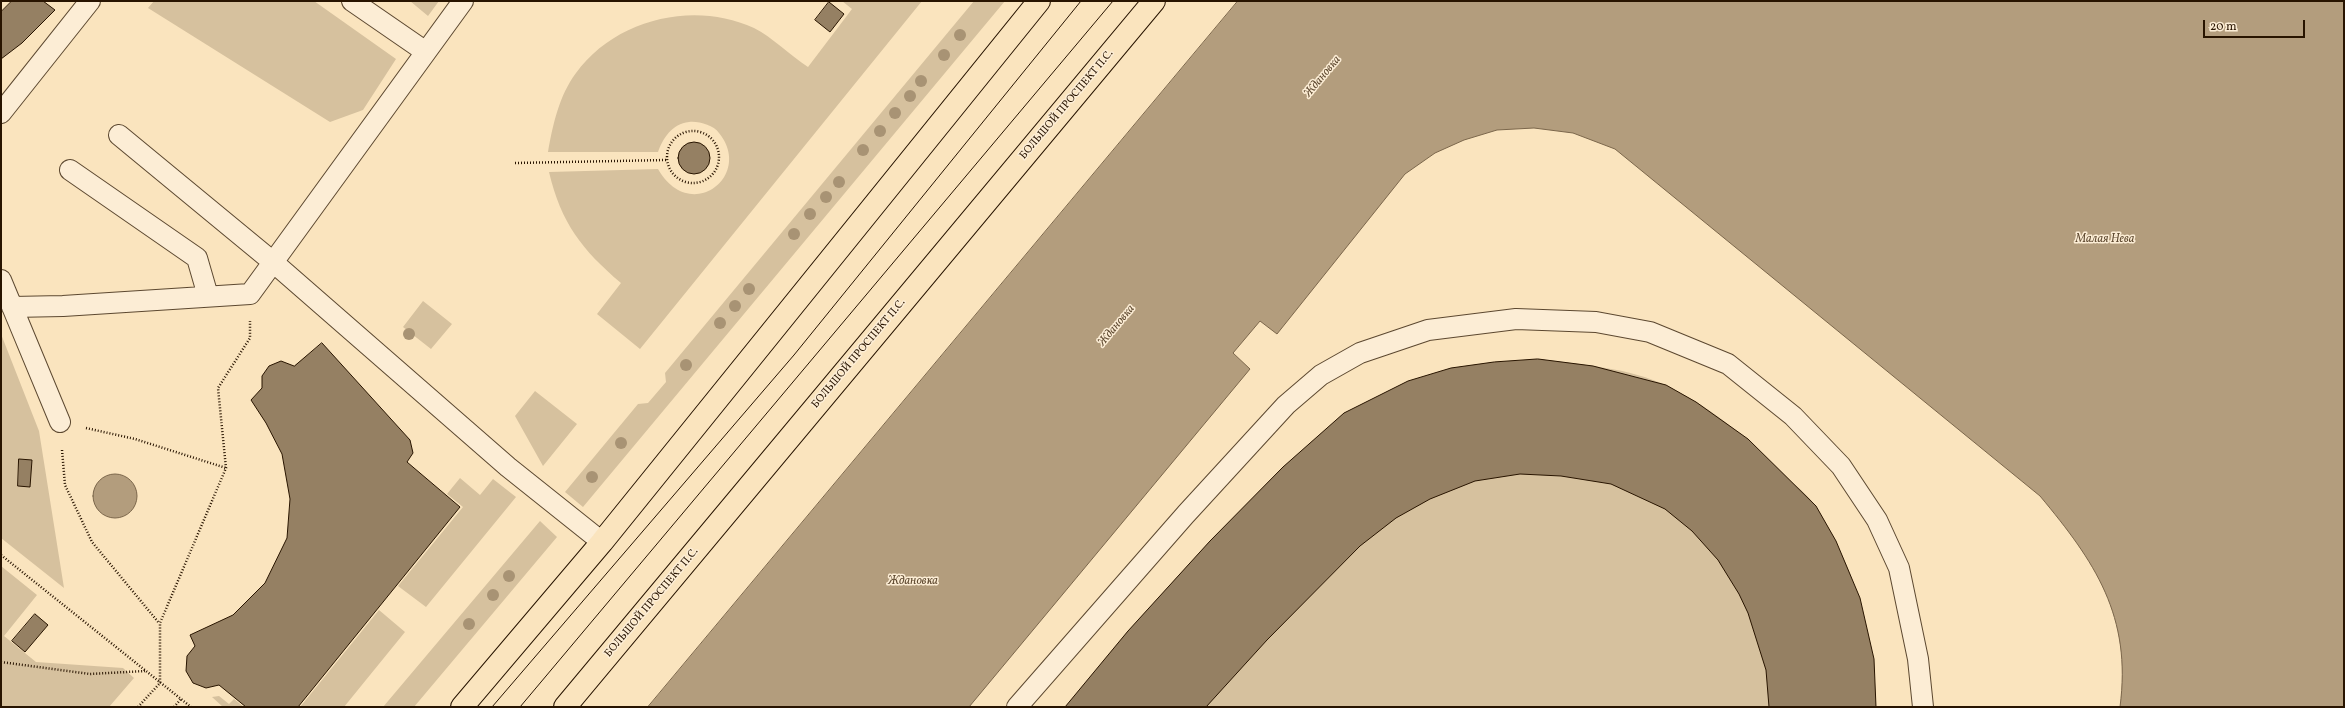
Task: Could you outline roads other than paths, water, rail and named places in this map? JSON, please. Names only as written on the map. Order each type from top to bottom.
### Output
[{"type":"main road","points":[[462,707],[602,542],[1039,1]]},
{"type":"main road","name":"БОЛЬШОЙ ПРОСПЕКТ П.С.","points":[[565,707],[1154,1]]},
{"type":"lane","points":[[1,113],[90,1]]},
{"type":"lane","points":[[352,1],[426,52]]},
{"type":"lane","points":[[12,307],[63,306],[250,294],[463,1]]},
{"type":"lane","points":[[119,134],[273,262],[508,467],[602,542]]},
{"type":"lane","points":[[70,170],[197,258],[208,296]]},
{"type":"lane","points":[[1,280],[60,422]]},
{"type":"lane","points":[[1017,707],[1186,514],[1286,405],[1321,375],[1360,353],[1428,330],[1468,323],[1523,319],[1596,322],[1650,332],[1728,364],[1793,416],[1841,466],[1877,520],[1899,568],[1918,659],[1923,707]]},
{"type":"water","name":"Малая Нева","points":[[1238,1],[2344,1],[2344,707],[2120,707],[2122,675],[2120,645],[2114,618],[2105,592],[2093,568],[2077,544],[2040,496],[1615,149],[1573,133],[1534,128],[1497,130],[1464,140],[1435,153],[1405,174],[1277,334],[1260,321],[1233,353],[1250,369],[969,707],[648,707]]},
{"type":"water","points":[[115,474],[127,478],[133,484],[137,496],[133,508],[127,514],[115,518],[103,514],[97,508],[93,496],[97,484],[103,478]]},
{"type":"tram line","points":[[492,707],[794,355],[1081,1]]},
{"type":"tram line","points":[[520,707],[1113,1]]},
{"type":"water label","name":"Ждановка","points":[[1323,77]]},
{"type":"water label","name":"Ждановка","points":[[1117,326]]},
{"type":"water label","name":"Ждановка","points":[[913,582]]}]
